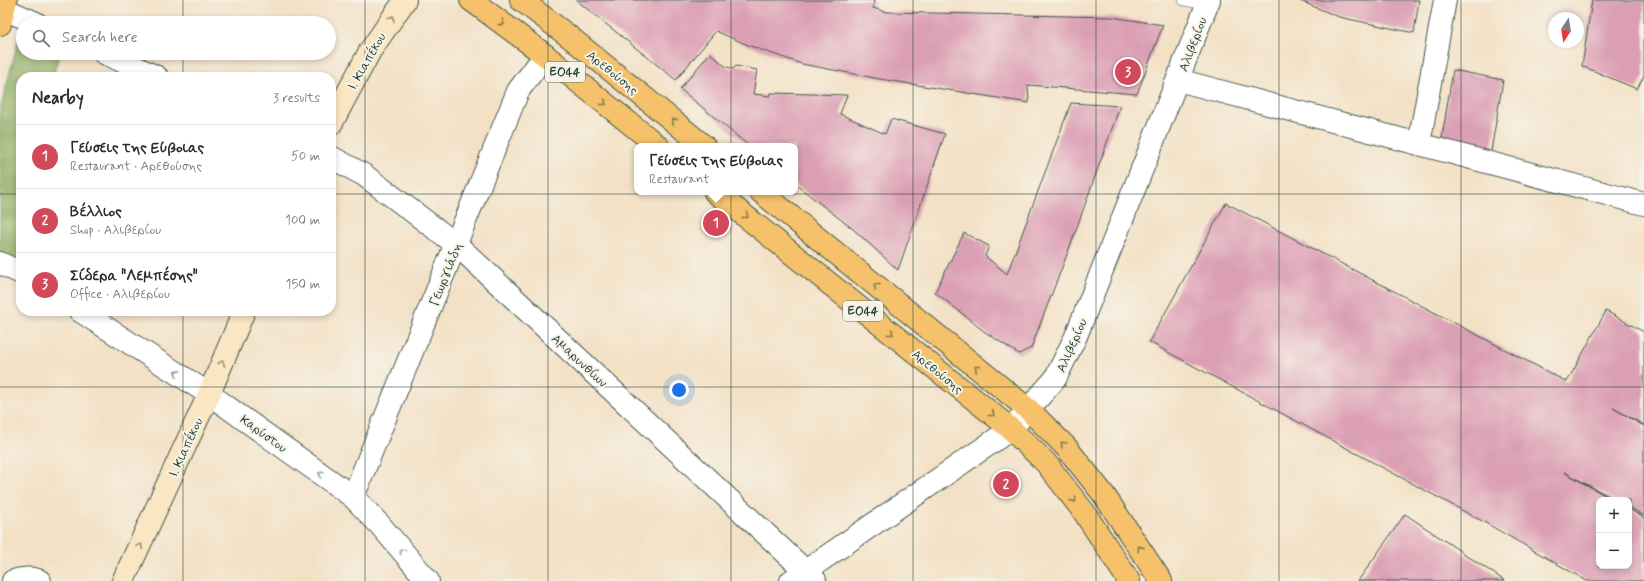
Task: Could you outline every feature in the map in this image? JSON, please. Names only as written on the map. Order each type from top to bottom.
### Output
[{"type":"main road","name":"ΕΟ44","points":[[470,0],[545,55],[654,143]]},
{"type":"main road","name":"Αρεθούσης","points":[[521,0],[571,38],[700,143]]},
{"type":"main road","name":"Αρεθούσης","points":[[719,195],[1011,429],[1046,463],[1084,512],[1128,581]]},
{"type":"main road","name":"Αρεθούσης","points":[[764,195],[1029,410],[1066,447],[1104,495],[1161,581]]},
{"type":"street","name":"Ι. Κιαπέκου","points":[[336,115],[370,51],[405,0]]},
{"type":"street","points":[[1419,144],[1445,0]]},
{"type":"street","name":"Αλιβερίου","points":[[804,578],[1011,429],[1055,379],[1076,336],[1208,2]]},
{"type":"street","points":[[3,11],[17,16]]},
{"type":"street","name":"Γεωργιάδη","points":[[353,497],[457,245],[518,91],[545,55]]},
{"type":"street","points":[[119,60],[146,72]]},
{"type":"street","points":[[1178,80],[1644,204]]},
{"type":"street","name":"Αμαρυνθίων","points":[[336,159],[364,175],[457,245],[804,578]]},
{"type":"street","points":[[0,262],[16,270]]},
{"type":"street","name":"Καρύστου","points":[[88,316],[210,394],[353,497],[380,525],[428,581]]},
{"type":"street","name":"Ι. Κιαπέκου","points":[[123,581],[210,394],[242,316]]},
{"type":"street","points":[[13,581],[22,578],[33,578],[40,581]]},
{"type":"lane","points":[[1184,0],[1208,2]]},
{"type":"green space","points":[[16,49],[16,60],[58,60],[54,72],[16,72],[16,265],[0,256],[0,110]]},
{"type":"building","points":[[576,0],[874,0],[873,8],[886,12],[1112,17],[1163,25],[1137,94],[1028,85],[1029,103],[880,79],[802,64],[750,46],[716,31],[676,80]]},
{"type":"building","points":[[1298,0],[1419,0],[1414,33],[1339,17]]},
{"type":"building","points":[[1592,0],[1644,0],[1644,76],[1637,89],[1582,66]]},
{"type":"building","points":[[710,53],[725,66],[733,69],[736,66],[757,70],[753,94],[770,96],[771,93],[847,95],[840,114],[885,134],[891,119],[945,134],[898,270],[853,229],[798,186],[798,143],[745,143],[680,89]]},
{"type":"building","points":[[1453,70],[1503,80],[1490,157],[1441,143]]},
{"type":"building","points":[[1071,103],[1120,106],[1071,244],[1031,348],[1019,354],[985,332],[935,292],[964,233],[989,246],[985,256],[1007,274]]},
{"type":"building","points":[[1226,203],[1567,382],[1606,311],[1644,332],[1644,425],[1613,408],[1644,426],[1644,516],[1632,509],[1632,497],[1610,497],[1564,472],[1608,497],[1596,497],[1596,569],[1632,569],[1632,511],[1644,518],[1644,581],[1587,581],[1484,522],[1149,342]]},
{"type":"building","points":[[1405,514],[1460,551],[1505,581],[1358,581]]},
{"type":"place","name":"Σίδερα \"Λεμπέσης\"","points":[[1128,72]]},
{"type":"place","name":"Γεύσεις της Εύβοιας","points":[[716,223]]},
{"type":"place","name":"Βέλλιος","points":[[1006,484]]}]
